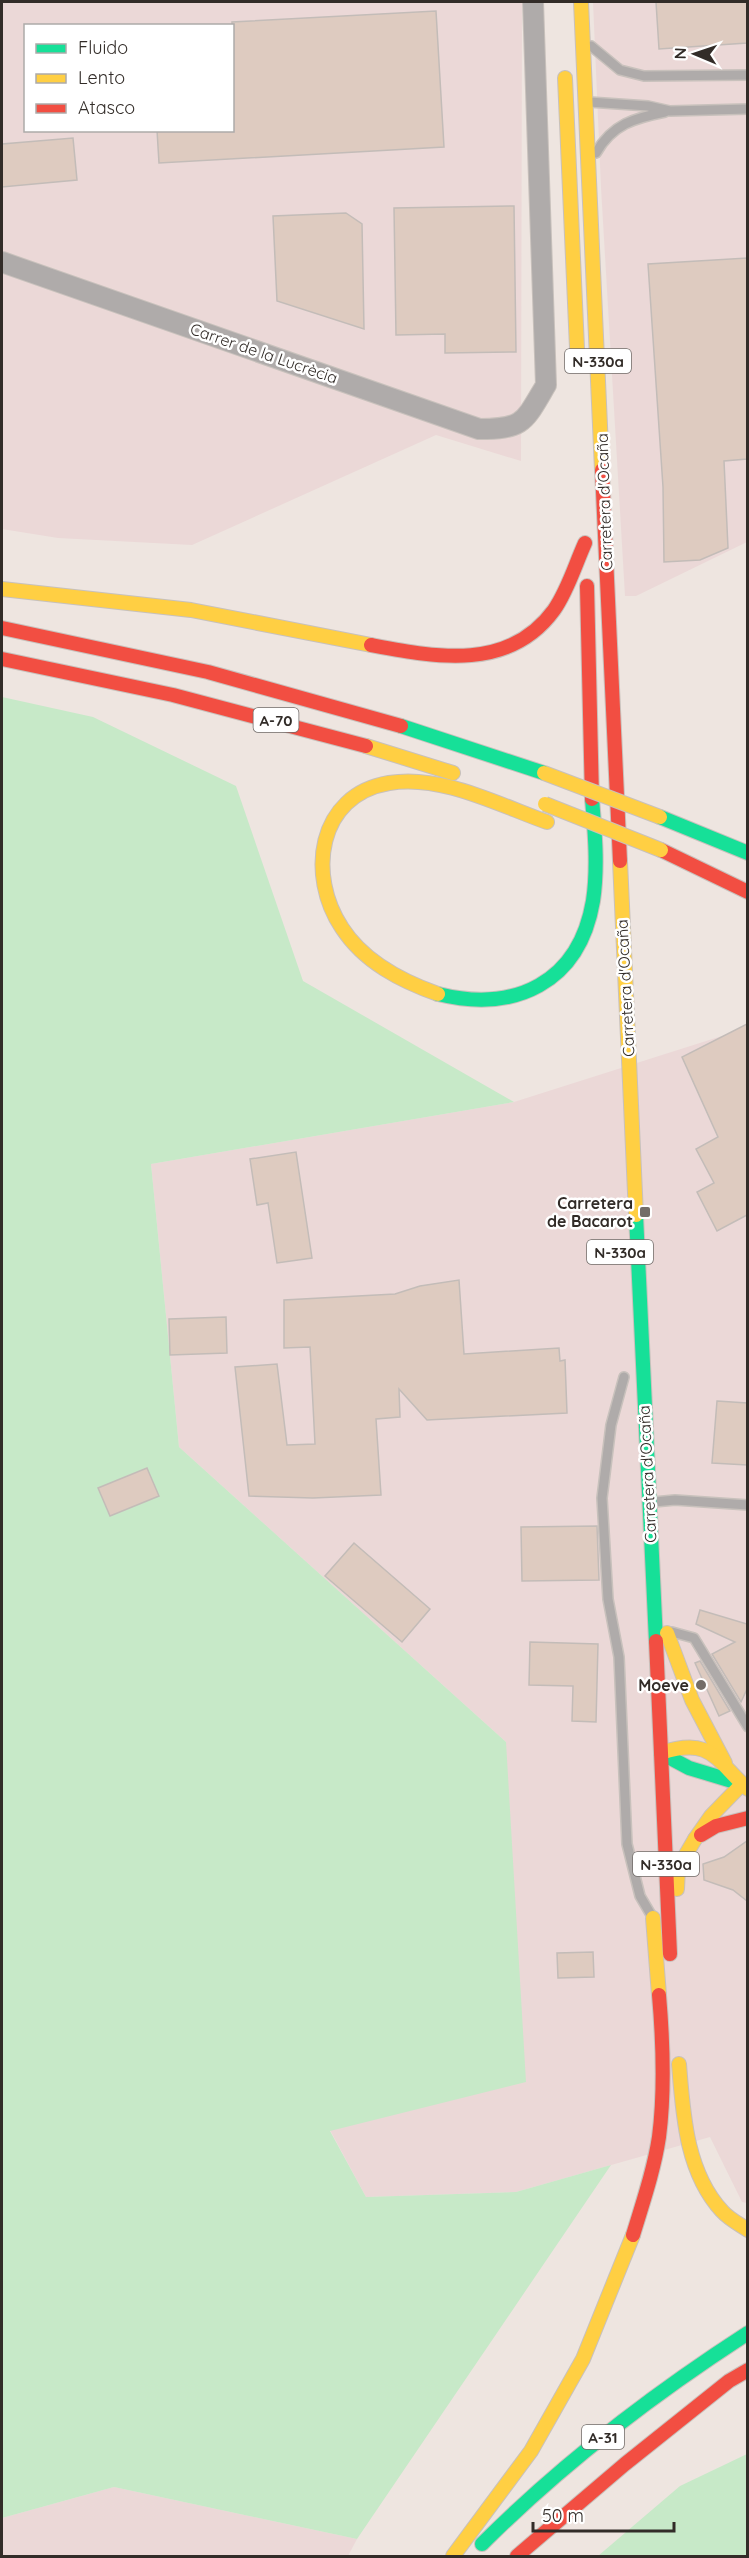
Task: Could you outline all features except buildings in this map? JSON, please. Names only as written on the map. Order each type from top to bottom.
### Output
[{"type":"main road","name":"Carretera d'Ocaña","points":[[581,2],[649,1502],[676,2029]]},
{"type":"main road","name":"N-330a","points":[[565,69],[577,360]]},
{"type":"main road","name":"Carretera d'Ocaña","points":[[2,589],[191,610],[453,659],[503,649],[531,634],[553,612],[585,538],[587,586],[595,660],[617,1111]]},
{"type":"main road","points":[[552,824],[458,791],[423,783],[379,784],[361,792],[342,809],[327,831],[321,852],[321,880],[328,907],[344,933],[372,962],[399,979],[439,994],[501,999],[524,994],[548,981],[568,963],[582,942],[596,891],[586,649],[587,586]]},
{"type":"main road","name":"A-70","points":[[2,628],[165,660],[281,689],[392,721],[544,773],[747,851]]},
{"type":"main road","name":"A-70","points":[[2,659],[129,683],[222,705],[336,736],[511,793]]},
{"type":"main road","points":[[539,802],[661,850],[747,892]]},
{"type":"main road","points":[[579,835],[631,855]]},
{"type":"main road","points":[[663,867],[702,872]]},
{"type":"main road","name":"Carretera d'Ocaña","points":[[623,1372],[627,1420]]},
{"type":"main road","points":[[632,1446],[639,1480],[650,1740],[661,1753],[689,1768],[746,1784]]},
{"type":"main road","points":[[649,1502],[666,1630],[685,1689],[726,1763]]},
{"type":"main road","points":[[661,1753],[682,1746],[715,1755],[746,1784]]},
{"type":"main road","name":"N-330a","points":[[653,1918],[651,1882],[655,1820],[652,1766],[661,1753]]},
{"type":"main road","points":[[673,1970],[681,1947],[678,1868],[711,1816],[746,1784]]},
{"type":"main road","points":[[695,1839],[716,1826],[747,1818]]},
{"type":"main road","points":[[453,2556],[531,2451],[583,2359],[629,2247],[650,2179],[658,2136],[663,2042],[653,1918]]},
{"type":"main road","points":[[678,2051],[681,2095],[691,2149],[705,2186],[722,2210],[747,2230]]},
{"type":"main road","name":"A-31","points":[[470,2556],[509,2516],[634,2411],[747,2332]]},
{"type":"main road","name":"A-31","points":[[517,2556],[626,2464],[729,2381],[747,2370]]},
{"type":"main road","points":[[626,2464],[709,2416]]},
{"type":"street","points":[[532,2],[540,167]]},
{"type":"street","points":[[534,28],[539,2]]},
{"type":"street","points":[[537,83],[547,99],[567,112],[540,167]]},
{"type":"street","name":"Carrer de la Lucrècia","points":[[2,262],[479,429],[507,429],[526,418],[546,385],[540,167]]},
{"type":"lane","points":[[583,38],[620,70],[644,76],[747,75]]},
{"type":"lane","points":[[567,112],[587,102],[648,106],[670,111]]},
{"type":"lane","points":[[591,185],[597,152],[611,131],[634,118],[670,111],[747,109]]},
{"type":"lane","points":[[623,1372],[611,1425],[602,1498],[608,1599],[619,1657],[627,1844],[640,1896],[653,1918]]},
{"type":"lane","points":[[649,1502],[675,1500],[747,1505]]},
{"type":"lane","points":[[666,1630],[694,1638],[738,1706],[747,1727]]},
{"type":"shaded area","points":[[2,2],[522,2],[521,461],[436,435],[192,545],[58,538],[2,529]]},
{"type":"shaded area","points":[[593,2],[747,2],[747,542],[636,596],[625,596],[601,188]]},
{"type":"shaded area","points":[[747,1028],[747,2203],[742,2202],[710,2137],[516,2192],[366,2197],[330,2130],[506,1742],[179,1447],[151,1164],[514,1102]]},
{"type":"shaded area","points":[[114,2487],[357,2539],[348,2556],[2,2556],[2,2518]]},
{"type":"green space","points":[[2,697],[93,717],[236,786],[303,981],[514,1102],[151,1164],[179,1447],[506,1742],[526,2082],[330,2131],[366,2197],[516,2192],[611,2165],[357,2539],[114,2487],[2,2518]]},
{"type":"green space","points":[[747,2454],[747,2556],[598,2556],[680,2486]]},
{"type":"traffic: fast","points":[[401,726],[544,773]]},
{"type":"traffic: fast","points":[[438,994],[466,999],[493,999],[517,995],[539,985],[558,971],[574,953],[585,929],[595,889],[592,799]]},
{"type":"traffic: fast","points":[[660,817],[748,853]]},
{"type":"traffic: fast","points":[[636,1215],[656,1641]]},
{"type":"traffic: fast","points":[[661,1753],[689,1768],[742,1784]]},
{"type":"traffic: fast","points":[[482,2544],[544,2486],[609,2431],[748,2333]]},
{"type":"traffic: slow","points":[[581,2],[602,470]]},
{"type":"traffic: slow","points":[[565,78],[577,348]]},
{"type":"traffic: slow","points":[[2,589],[191,610],[371,645]]},
{"type":"traffic: slow","points":[[366,746],[453,773]]},
{"type":"traffic: slow","points":[[544,773],[660,817]]},
{"type":"traffic: slow","points":[[438,994],[384,969],[361,951],[342,928],[331,907],[324,885],[325,840],[333,820],[346,803],[365,791],[389,783],[409,781],[449,787],[547,822]]},
{"type":"traffic: slow","points":[[545,804],[661,850]]},
{"type":"traffic: slow","points":[[620,861],[636,1215]]},
{"type":"traffic: slow","points":[[667,1633],[692,1700],[725,1763]]},
{"type":"traffic: slow","points":[[661,1753],[678,1749],[703,1750],[712,1754],[748,1789]]},
{"type":"traffic: slow","points":[[695,1839],[711,1816],[742,1784]]},
{"type":"traffic: slow","points":[[677,1889],[678,1868],[695,1839]]},
{"type":"traffic: slow","points":[[653,1918],[659,1995]]},
{"type":"traffic: slow","points":[[679,2064],[685,2122],[694,2161],[701,2179],[710,2196],[722,2211],[748,2230]]},
{"type":"traffic: slow","points":[[453,2556],[531,2451],[583,2359],[633,2235]]},
{"type":"traffic: jam","points":[[602,470],[620,861]]},
{"type":"traffic: jam","points":[[371,645],[445,656],[493,651],[515,643],[536,630],[554,610],[585,543]]},
{"type":"traffic: jam","points":[[587,586],[592,799]]},
{"type":"traffic: jam","points":[[2,628],[208,672],[401,726]]},
{"type":"traffic: jam","points":[[2,659],[173,695],[366,746]]},
{"type":"traffic: jam","points":[[661,850],[748,892]]},
{"type":"traffic: jam","points":[[656,1641],[670,1954]]},
{"type":"traffic: jam","points":[[701,1835],[716,1826],[748,1818]]},
{"type":"traffic: jam","points":[[633,2235],[659,2137],[663,2066],[659,1995]]},
{"type":"traffic: jam","points":[[517,2556],[625,2464],[729,2381],[748,2370]]},
{"type":"place","name":"Carretera de Bacarot","points":[[645,1212]]},
{"type":"place","name":"Moeve","points":[[701,1685]]}]
